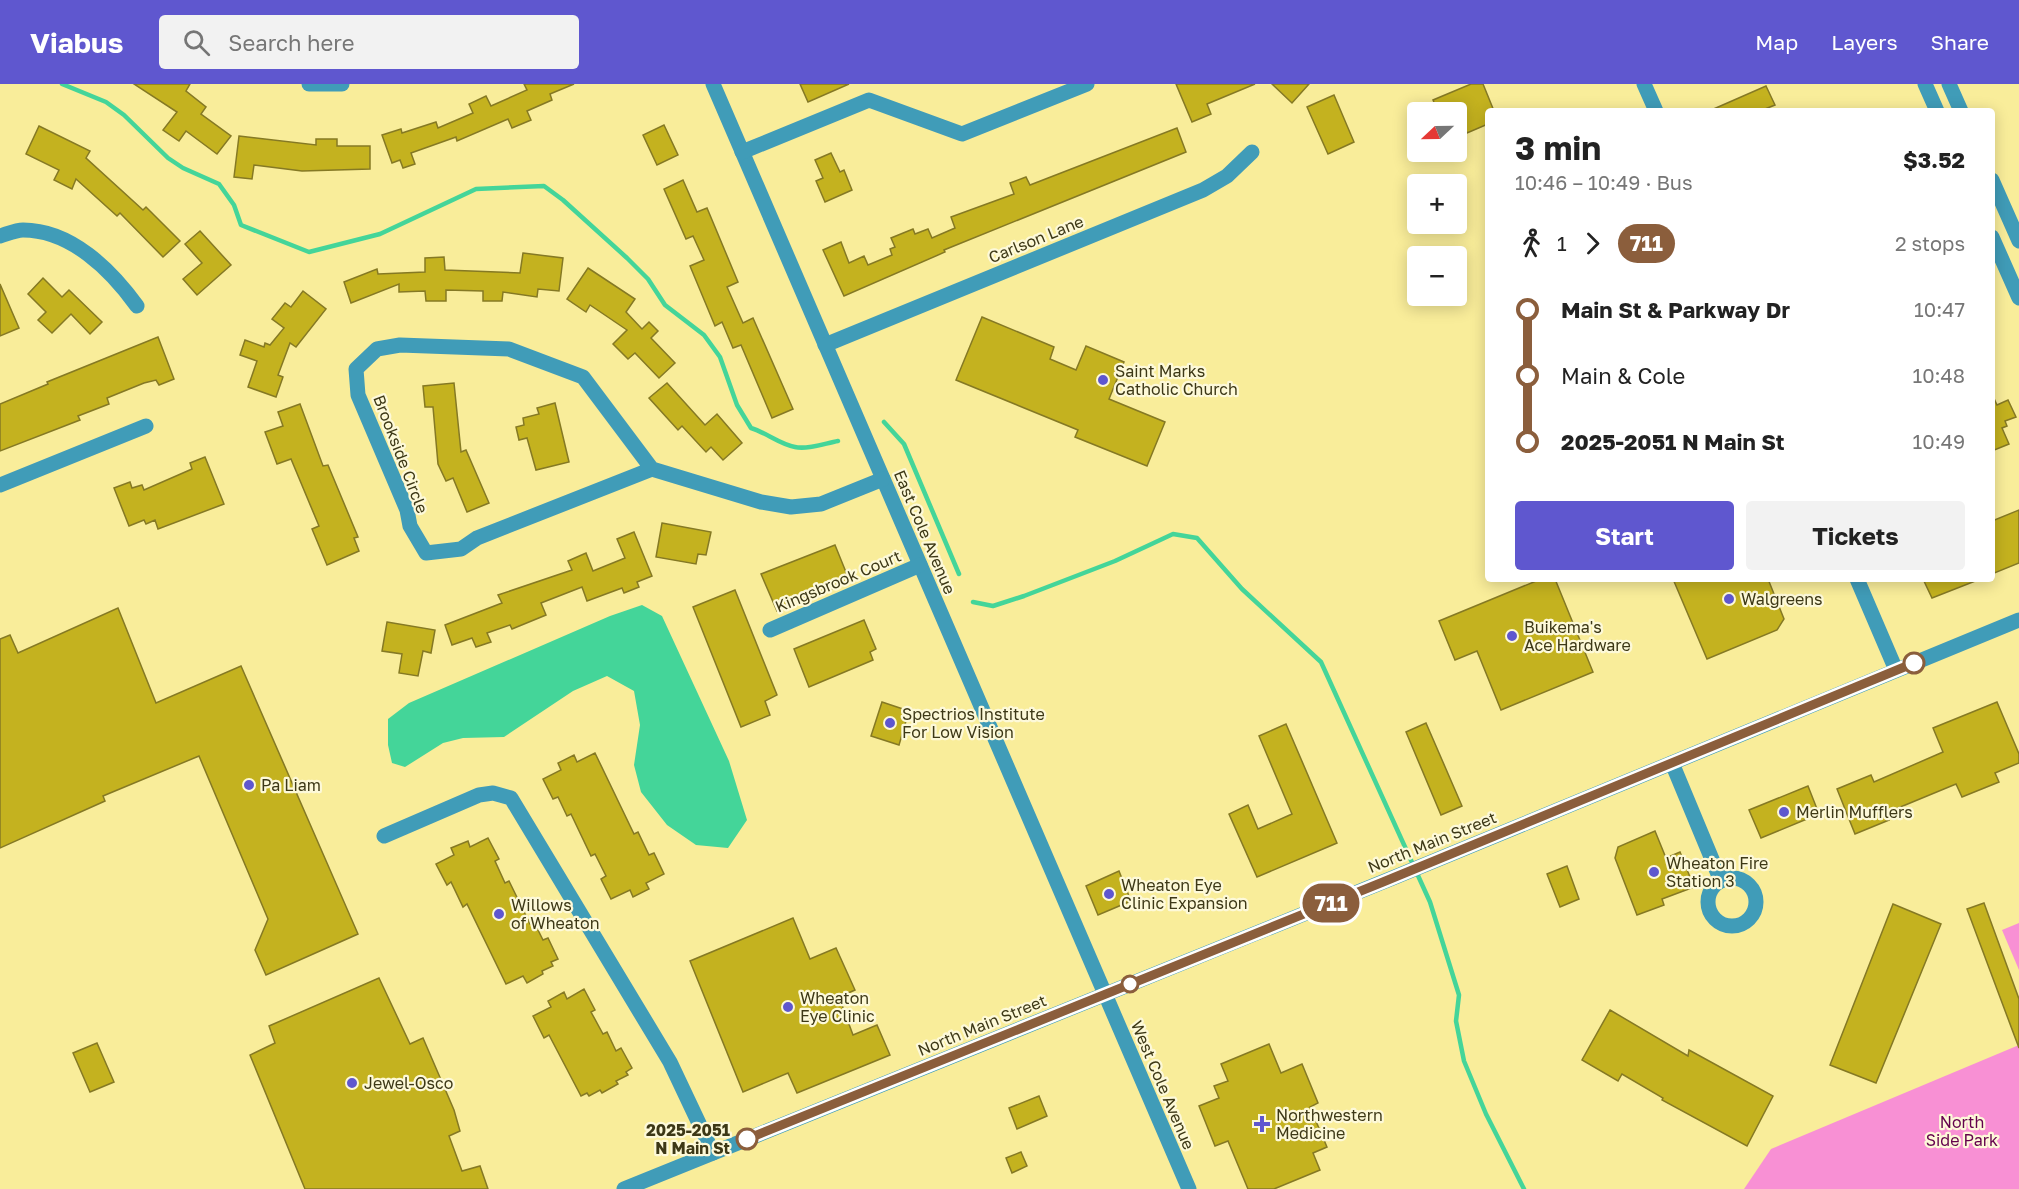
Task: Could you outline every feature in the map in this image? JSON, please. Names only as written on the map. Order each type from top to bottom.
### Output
[{"type":"street","points":[[309,84],[342,84]]},
{"type":"street","name":"East Cole Avenue","points":[[713,84],[1104,994]]},
{"type":"street","points":[[742,152],[869,100],[962,134],[1087,84]]},
{"type":"street","points":[[1925,84],[1936,108]]},
{"type":"street","points":[[1950,84],[1960,108]]},
{"type":"street","points":[[1649,85],[1655,108]]},
{"type":"street","name":"Carlson Lane","points":[[825,345],[1203,190],[1227,176],[1252,152]]},
{"type":"street","points":[[1995,187],[2019,241]]},
{"type":"street","points":[[0,236],[22,230],[50,234],[104,265],[137,306]]},
{"type":"street","points":[[1995,244],[2019,298]]},
{"type":"street","name":"Brookside Circle","points":[[400,345],[509,350],[583,377],[652,469],[477,538],[461,549],[426,553],[410,526],[407,510],[358,395],[356,369],[377,349],[400,345]]},
{"type":"street","points":[[0,485],[146,426]]},
{"type":"street","points":[[652,469],[761,502],[791,507],[821,504],[883,479]]},
{"type":"street","name":"Kingsbrook Court","points":[[770,630],[920,566]]},
{"type":"street","points":[[1858,582],[1896,670]]},
{"type":"street","name":"North Main Street","points":[[624,1189],[1433,862],[2019,620]]},
{"type":"street","points":[[1672,763],[1721,881]]},
{"type":"street","points":[[384,837],[479,795],[494,793],[511,798],[670,1062],[713,1153]]},
{"type":"street","name":"West Cole Avenue","points":[[1104,994],[1189,1189]]},
{"type":"green space","points":[[2019,923],[2019,970],[2002,930]]},
{"type":"green space","name":"North Side Park","points":[[2019,1045],[2019,1189],[1744,1189],[1771,1149]]},
{"type":"shaded area","points":[[642,605],[662,616],[729,761],[747,820],[728,848],[696,845],[667,825],[641,792],[634,765],[640,725],[634,691],[607,676],[573,691],[504,737],[463,738],[443,743],[405,767],[392,763],[388,745],[388,719],[409,703],[610,616]]},
{"type":"building","points":[[134,84],[190,84],[186,91],[206,107],[201,114],[231,136],[217,154],[186,131],[179,141],[163,130],[177,112]]},
{"type":"building","points":[[524,84],[574,84],[550,94],[552,100],[527,111],[531,120],[512,128],[508,119],[457,141],[456,137],[411,153],[415,164],[403,168],[400,160],[392,163],[382,135],[401,129],[402,133],[436,122],[438,128],[473,113],[469,104],[486,96],[491,106],[527,90]]},
{"type":"building","points":[[800,84],[849,84],[808,102]]},
{"type":"building","points":[[1176,84],[1255,84],[1207,104],[1211,114],[1192,122]]},
{"type":"building","points":[[1272,84],[1309,84],[1292,103]]},
{"type":"building","points":[[1471,84],[1483,84],[1493,108],[1485,108],[1485,125],[1467,133],[1467,102],[1434,102],[1433,100]]},
{"type":"building","points":[[1766,86],[1775,105],[1768,108],[1716,108]]},
{"type":"building","points":[[1334,95],[1354,142],[1328,154],[1307,107]]},
{"type":"building","points":[[664,125],[678,155],[657,165],[643,135]]},
{"type":"building","points":[[39,126],[90,151],[86,158],[143,210],[146,207],[180,241],[163,257],[120,213],[117,216],[76,179],[72,189],[54,180],[59,170],[26,154]]},
{"type":"building","points":[[1177,128],[1186,152],[944,250],[945,252],[844,296],[823,250],[841,242],[849,263],[864,256],[868,265],[892,255],[890,249],[895,247],[891,238],[913,229],[915,234],[928,229],[932,238],[955,228],[951,217],[1014,194],[1010,183],[1026,177],[1030,185]]},
{"type":"building","points":[[239,136],[316,145],[316,139],[337,139],[337,146],[370,146],[370,169],[302,171],[254,165],[252,179],[234,177]]},
{"type":"building","points":[[831,153],[840,172],[844,170],[852,190],[825,202],[816,181],[823,178],[815,160]]},
{"type":"building","points":[[683,180],[697,212],[707,208],[738,282],[727,287],[743,323],[753,318],[793,409],[772,418],[741,345],[733,348],[722,322],[715,326],[690,266],[704,260],[693,236],[686,239],[664,189]]},
{"type":"building","points":[[200,231],[231,265],[197,295],[183,279],[202,263],[185,244]]},
{"type":"building","points":[[523,253],[563,258],[559,291],[538,289],[537,297],[503,292],[502,301],[483,301],[483,291],[446,290],[446,301],[426,301],[425,291],[399,292],[399,284],[351,303],[344,282],[377,269],[378,274],[425,272],[425,258],[444,257],[445,270],[520,273]]},
{"type":"building","points":[[588,268],[635,299],[626,312],[642,329],[649,322],[658,331],[651,338],[675,363],[659,378],[635,353],[628,359],[613,344],[627,330],[590,305],[586,312],[567,299]]},
{"type":"building","points":[[43,278],[62,297],[69,290],[102,322],[90,334],[71,314],[52,333],[38,320],[46,312],[28,294]]},
{"type":"building","points":[[0,284],[19,328],[0,336]]},
{"type":"building","points":[[303,291],[326,309],[296,347],[290,343],[278,375],[283,377],[276,397],[248,387],[257,361],[240,355],[245,340],[264,347],[265,343],[270,345],[284,328],[272,319],[285,303],[291,307]]},
{"type":"building","points":[[982,317],[1054,347],[1050,359],[1076,370],[1086,346],[1124,362],[1109,399],[1165,422],[1147,466],[1075,437],[1078,430],[956,380]]},
{"type":"building","points":[[158,337],[174,379],[159,385],[156,380],[144,383],[107,398],[109,404],[78,416],[80,420],[0,451],[0,404],[48,384],[47,382]]},
{"type":"building","points":[[454,383],[461,452],[466,450],[489,503],[467,512],[453,478],[446,481],[438,464],[433,407],[425,407],[423,386]]},
{"type":"building","points":[[667,383],[705,425],[717,414],[742,443],[723,460],[711,447],[706,452],[682,426],[678,430],[649,398]]},
{"type":"building","points":[[2008,400],[2016,417],[2005,421],[2007,426],[2002,428],[2009,444],[1995,450],[1995,401],[1997,405]]},
{"type":"building","points":[[555,403],[569,462],[536,470],[527,438],[519,440],[516,427],[524,425],[523,418],[539,414],[537,408]]},
{"type":"building","points":[[300,404],[323,466],[328,465],[358,537],[354,538],[359,551],[327,565],[312,529],[319,526],[291,459],[277,464],[265,432],[283,426],[278,412]]},
{"type":"building","points":[[205,457],[224,504],[158,529],[155,520],[146,524],[144,520],[129,526],[114,488],[130,482],[132,488],[142,485],[144,490],[192,469],[190,463]]},
{"type":"building","points":[[2019,510],[2019,563],[1995,573],[1995,520]]},
{"type":"building","points":[[662,523],[711,532],[706,555],[698,554],[696,564],[656,557]]},
{"type":"building","points":[[634,532],[652,576],[637,582],[639,587],[624,593],[622,588],[587,601],[582,587],[541,603],[546,615],[512,629],[510,625],[487,633],[491,642],[476,647],[472,638],[452,645],[445,625],[502,603],[498,595],[572,570],[568,561],[586,553],[593,571],[625,558],[617,539]]},
{"type":"building","points":[[835,545],[850,582],[777,611],[761,574]]},
{"type":"building","name":"Buikema's Ace Hardware","points":[[1534,582],[1556,582],[1593,672],[1501,710],[1477,651],[1455,660],[1439,621]]},
{"type":"building","name":"Walgreens","points":[[1674,582],[1769,582],[1784,619],[1777,630],[1707,659]]},
{"type":"building","points":[[1924,582],[1973,582],[1932,598]]},
{"type":"building","points":[[735,590],[777,695],[765,701],[770,715],[741,727],[693,607]]},
{"type":"building","points":[[118,608],[156,703],[241,666],[358,934],[266,975],[255,950],[268,919],[199,756],[103,796],[105,801],[0,848],[0,639],[10,635],[18,653]]},
{"type":"building","points":[[864,620],[876,649],[870,652],[873,660],[809,687],[794,649]]},
{"type":"building","points":[[387,622],[435,630],[431,653],[423,651],[418,676],[399,673],[402,654],[382,651]]},
{"type":"building","name":"Spectrios Institute For Low Vision","points":[[882,702],[909,711],[899,745],[871,736]]},
{"type":"building","points":[[1997,702],[2019,754],[2019,763],[1995,773],[1999,782],[1962,797],[1956,784],[1886,813],[1889,820],[1855,834],[1837,789],[1871,775],[1874,782],[1943,752],[1933,728]]},
{"type":"building","points":[[1426,723],[1462,806],[1441,815],[1406,732]]},
{"type":"building","points":[[1286,724],[1337,843],[1257,877],[1229,814],[1248,805],[1258,829],[1292,814],[1259,736]]},
{"type":"building","name":"Willows of Wheaton","points":[[595,753],[634,834],[638,832],[649,855],[654,853],[664,874],[646,883],[649,889],[633,897],[630,890],[611,899],[601,879],[606,876],[595,854],[591,856],[571,814],[567,816],[558,797],[553,799],[543,779],[561,770],[558,763],[574,755],[577,762]]},
{"type":"building","name":"Merlin Mufflers","points":[[1808,786],[1819,814],[1761,838],[1749,810]]},
{"type":"building","name":"Wheaton Fire Station 3","points":[[1655,831],[1666,858],[1680,852],[1694,887],[1662,899],[1664,905],[1637,915],[1615,858],[1618,847]]},
{"type":"building","name":"Willows of Wheaton","points":[[488,838],[499,859],[495,861],[505,883],[509,881],[530,924],[534,922],[543,940],[548,938],[558,959],[551,962],[553,966],[542,971],[543,974],[527,983],[523,976],[506,984],[467,904],[463,907],[451,882],[447,885],[436,864],[454,855],[451,848],[468,841],[470,847]]},
{"type":"building","points":[[1567,866],[1579,899],[1560,907],[1547,874]]},
{"type":"building","name":"Wheaton Eye Clinic Expansion","points":[[1119,871],[1131,901],[1098,915],[1086,886]]},
{"type":"building","points":[[1984,903],[2019,999],[2019,1048],[1967,909]]},
{"type":"building","points":[[1893,904],[1941,924],[1876,1083],[1830,1065]]},
{"type":"building","name":"Wheaton Eye Clinic","points":[[793,918],[810,959],[836,948],[855,990],[839,997],[853,1035],[877,1025],[890,1055],[797,1093],[788,1073],[743,1092],[690,961]]},
{"type":"building","name":"Jewel-Osco","points":[[379,978],[410,1044],[423,1038],[454,1110],[460,1131],[449,1136],[462,1171],[480,1166],[488,1189],[305,1189],[250,1055],[275,1043],[269,1026]]},
{"type":"building","points":[[584,989],[595,1010],[591,1012],[603,1034],[607,1032],[616,1051],[621,1048],[632,1068],[626,1072],[628,1075],[616,1081],[618,1084],[602,1093],[600,1090],[589,1096],[587,1093],[581,1096],[549,1035],[544,1038],[533,1016],[551,1007],[548,1001],[564,992],[567,999]]},
{"type":"building","points":[[1610,1010],[1688,1056],[1689,1050],[1773,1096],[1747,1146],[1662,1100],[1663,1098],[1622,1074],[1618,1081],[1582,1060]]},
{"type":"building","points":[[97,1043],[114,1082],[90,1092],[73,1053]]},
{"type":"building","name":"Northwestern Medicine","points":[[1269,1044],[1281,1073],[1302,1064],[1318,1103],[1310,1107],[1327,1147],[1313,1153],[1320,1170],[1274,1189],[1248,1189],[1228,1141],[1215,1146],[1199,1106],[1219,1098],[1214,1086],[1228,1081],[1221,1064]]},
{"type":"building","points":[[1039,1096],[1047,1116],[1017,1129],[1009,1108]]},
{"type":"building","points":[[1021,1152],[1027,1166],[1012,1173],[1006,1158]]},
{"type":"waterway","points":[[62,84],[106,102],[124,115],[168,158],[183,168],[219,184],[234,205],[241,225],[309,252],[380,234],[476,189],[544,186],[563,200],[627,258],[648,279],[665,305],[704,335],[720,357],[737,405],[751,428],[800,448],[838,441]]},
{"type":"waterway","points":[[884,422],[904,444],[959,574]]},
{"type":"waterway","points":[[973,602],[993,606],[1024,596],[1115,561],[1173,534],[1197,538],[1242,589],[1321,662],[1430,902],[1459,995],[1456,1021],[1464,1061],[1486,1114],[1524,1189]]},
{"type":"bus line","name":"711","points":[[747,1139],[1383,882],[1914,663]]},
{"type":"place","name":"Saint Marks Catholic Church","points":[[1103,380]]},
{"type":"place","name":"Walgreens","points":[[1729,599]]},
{"type":"place","name":"Buikema's Ace Hardware","points":[[1512,636]]},
{"type":"place","name":"Spectrios Institute For Low Vision","points":[[890,723]]},
{"type":"place","name":"Pa Liam","points":[[249,785]]},
{"type":"place","name":"Merlin Mufflers","points":[[1784,812]]},
{"type":"place","name":"Wheaton Fire Station 3","points":[[1654,872]]},
{"type":"place","name":"Wheaton Eye Clinic Expansion","points":[[1109,894]]},
{"type":"place","name":"Willows of Wheaton","points":[[499,914]]},
{"type":"place","name":"Wheaton Eye Clinic","points":[[788,1007]]},
{"type":"place","name":"Jewel-Osco","points":[[352,1083]]},
{"type":"place","name":"Northwestern Medicine","points":[[1262,1124]]},
{"type":"place","name":"2025-2051 N Main St","points":[[747,1139]]}]
